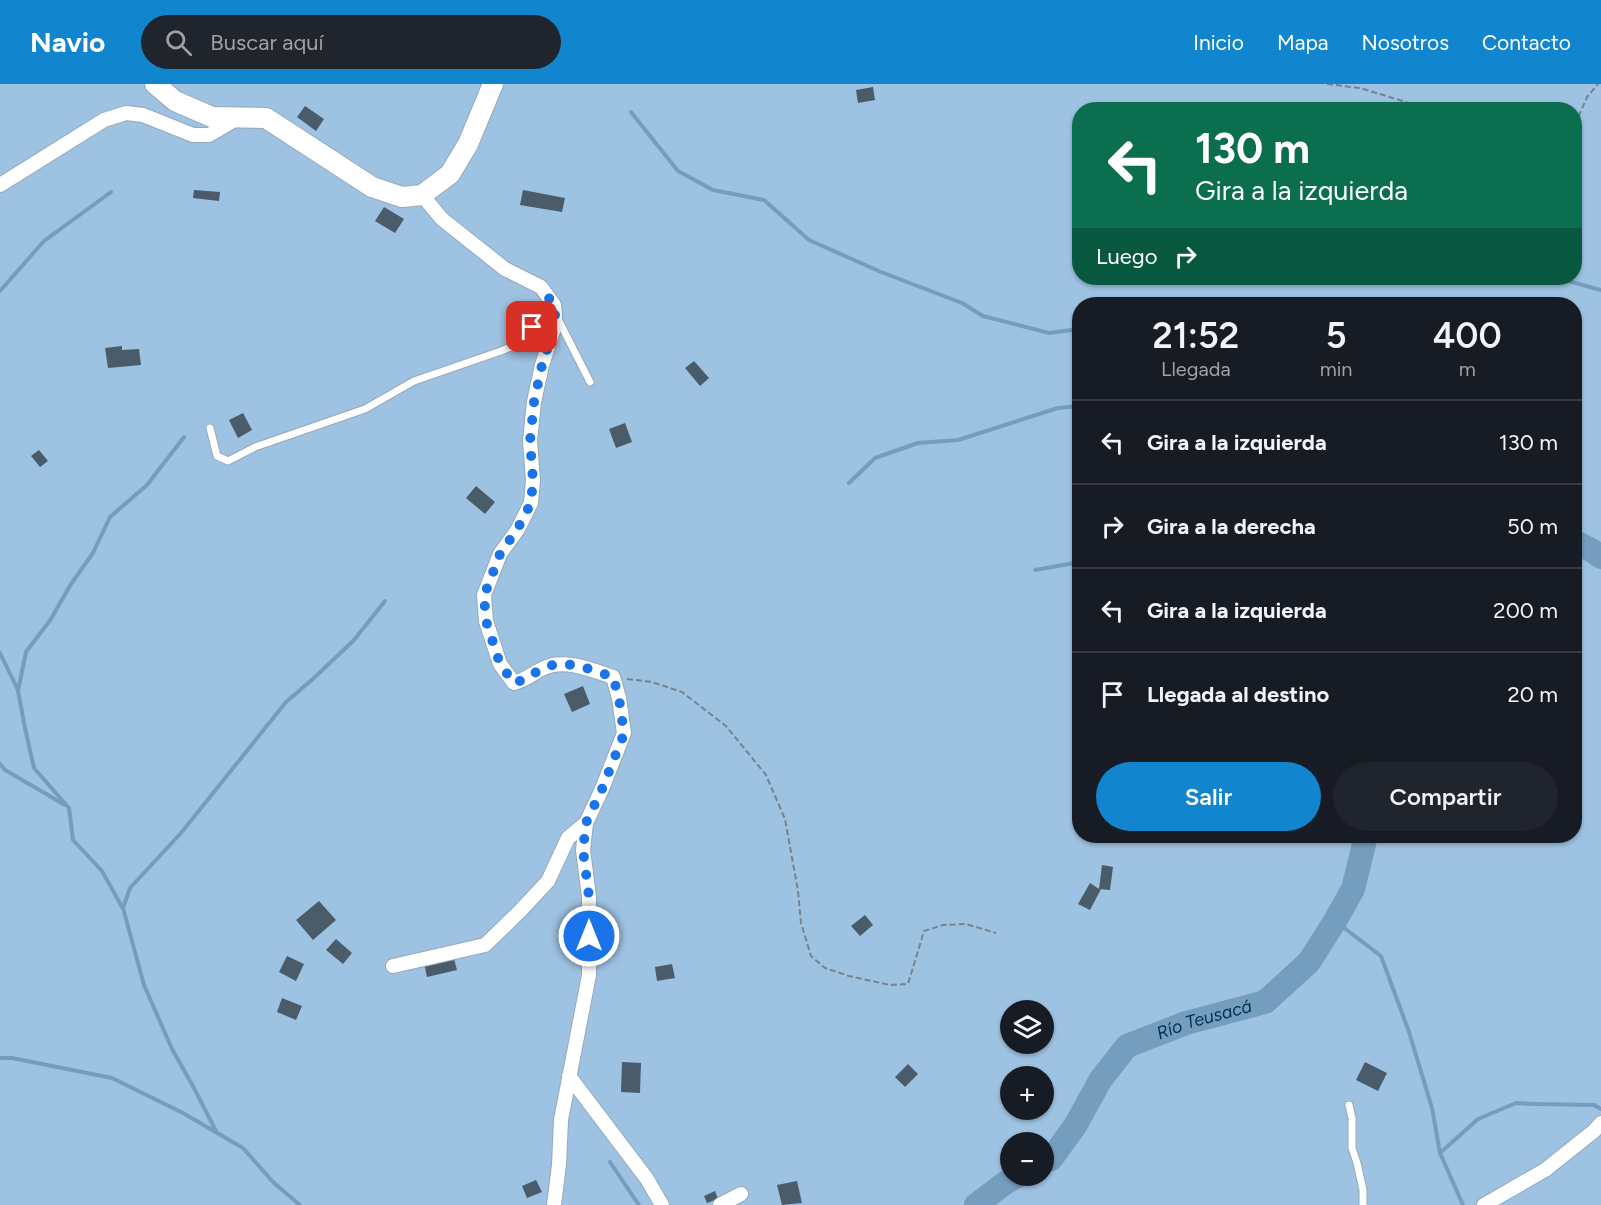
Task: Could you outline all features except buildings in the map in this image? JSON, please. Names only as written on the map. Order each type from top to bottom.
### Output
[{"type":"street","points":[[155,84],[175,101],[212,117],[266,118],[372,187],[402,197],[423,195],[450,174],[468,144],[493,84]]},
{"type":"street","points":[[0,185],[104,120],[126,114],[143,115],[193,135],[209,135],[240,117]]},
{"type":"street","points":[[423,195],[442,219],[505,269],[540,287],[554,305],[554,328],[542,365],[534,402],[530,441],[533,480],[531,503],[518,528],[500,554],[484,596],[486,621],[500,664],[514,683],[525,680],[545,667],[568,664],[613,677],[619,698],[624,734],[586,823],[583,850],[589,897],[589,975],[561,1120],[554,1205]]},
{"type":"street","points":[[393,966],[485,945],[548,880],[568,838],[586,823]]},
{"type":"street","points":[[569,1076],[647,1179],[662,1205]]},
{"type":"street","points":[[1484,1205],[1545,1170],[1601,1123]]},
{"type":"street","points":[[720,1205],[741,1194]]},
{"type":"lane","points":[[210,428],[217,456],[228,461],[255,447],[365,409],[414,381],[523,342],[548,297]]},
{"type":"lane","points":[[555,314],[590,382]]},
{"type":"lane","points":[[1349,1106],[1352,1118],[1352,1148],[1363,1190],[1363,1205]]},
{"type":"path","points":[[1327,84],[1360,88],[1406,102]]},
{"type":"path","points":[[1582,109],[1587,97],[1598,84]]},
{"type":"path","points":[[613,677],[652,682],[682,692],[726,726],[766,775],[785,819],[798,891],[801,923],[811,956],[825,968],[890,986],[908,984],[924,931],[943,925],[966,924],[996,933]]},
{"type":"shaded area","points":[[0,84],[1601,84],[1601,1205],[0,1205]]},
{"type":"waterway","points":[[631,112],[678,171],[713,190],[764,200],[809,240],[881,272],[962,303],[983,316],[1049,333],[1072,330]]},
{"type":"waterway","points":[[0,291],[44,241],[111,192]]},
{"type":"waterway","points":[[1582,285],[1601,290]]},
{"type":"waterway","points":[[849,483],[875,458],[918,443],[958,440],[1058,408],[1072,407]]},
{"type":"waterway","points":[[122,907],[102,871],[73,840],[69,808],[34,768],[18,691],[26,652],[51,619],[71,584],[93,553],[110,517],[147,485],[184,437]]},
{"type":"waterway","name":"Río Teusacá","points":[[1582,546],[1601,557]]},
{"type":"waterway","points":[[1035,570],[1072,563]]},
{"type":"waterway","points":[[217,1133],[172,1049],[144,985],[123,908],[130,888],[181,833],[286,702],[354,640],[385,601]]},
{"type":"waterway","points":[[0,653],[18,690]]},
{"type":"waterway","points":[[0,764],[5,770],[65,805]]},
{"type":"waterway","name":"Río Teusacá","points":[[1054,1155],[1075,1126],[1101,1079],[1127,1046],[1186,1023],[1265,1002],[1309,962],[1353,889],[1364,843]]},
{"type":"waterway","points":[[1335,921],[1381,956],[1409,1032],[1432,1108],[1440,1153],[1463,1205]]},
{"type":"waterway","points":[[0,1058],[12,1058],[112,1078],[183,1113],[243,1148],[274,1183],[300,1205]]},
{"type":"waterway","points":[[1440,1153],[1478,1119],[1516,1103],[1594,1105],[1601,1109]]},
{"type":"waterway","points":[[610,1162],[639,1205]]},
{"type":"waterway","name":"Río Teusacá","points":[[976,1205],[1001,1186]]},
{"type":"route","points":[[532,327],[548,297],[554,305],[554,328],[542,365],[534,402],[530,441],[533,480],[531,503],[518,528],[500,554],[484,596],[486,621],[500,664],[514,683],[525,680],[545,667],[568,664],[613,677],[619,698],[624,734],[586,823],[583,850],[589,897],[589,936]]}]
